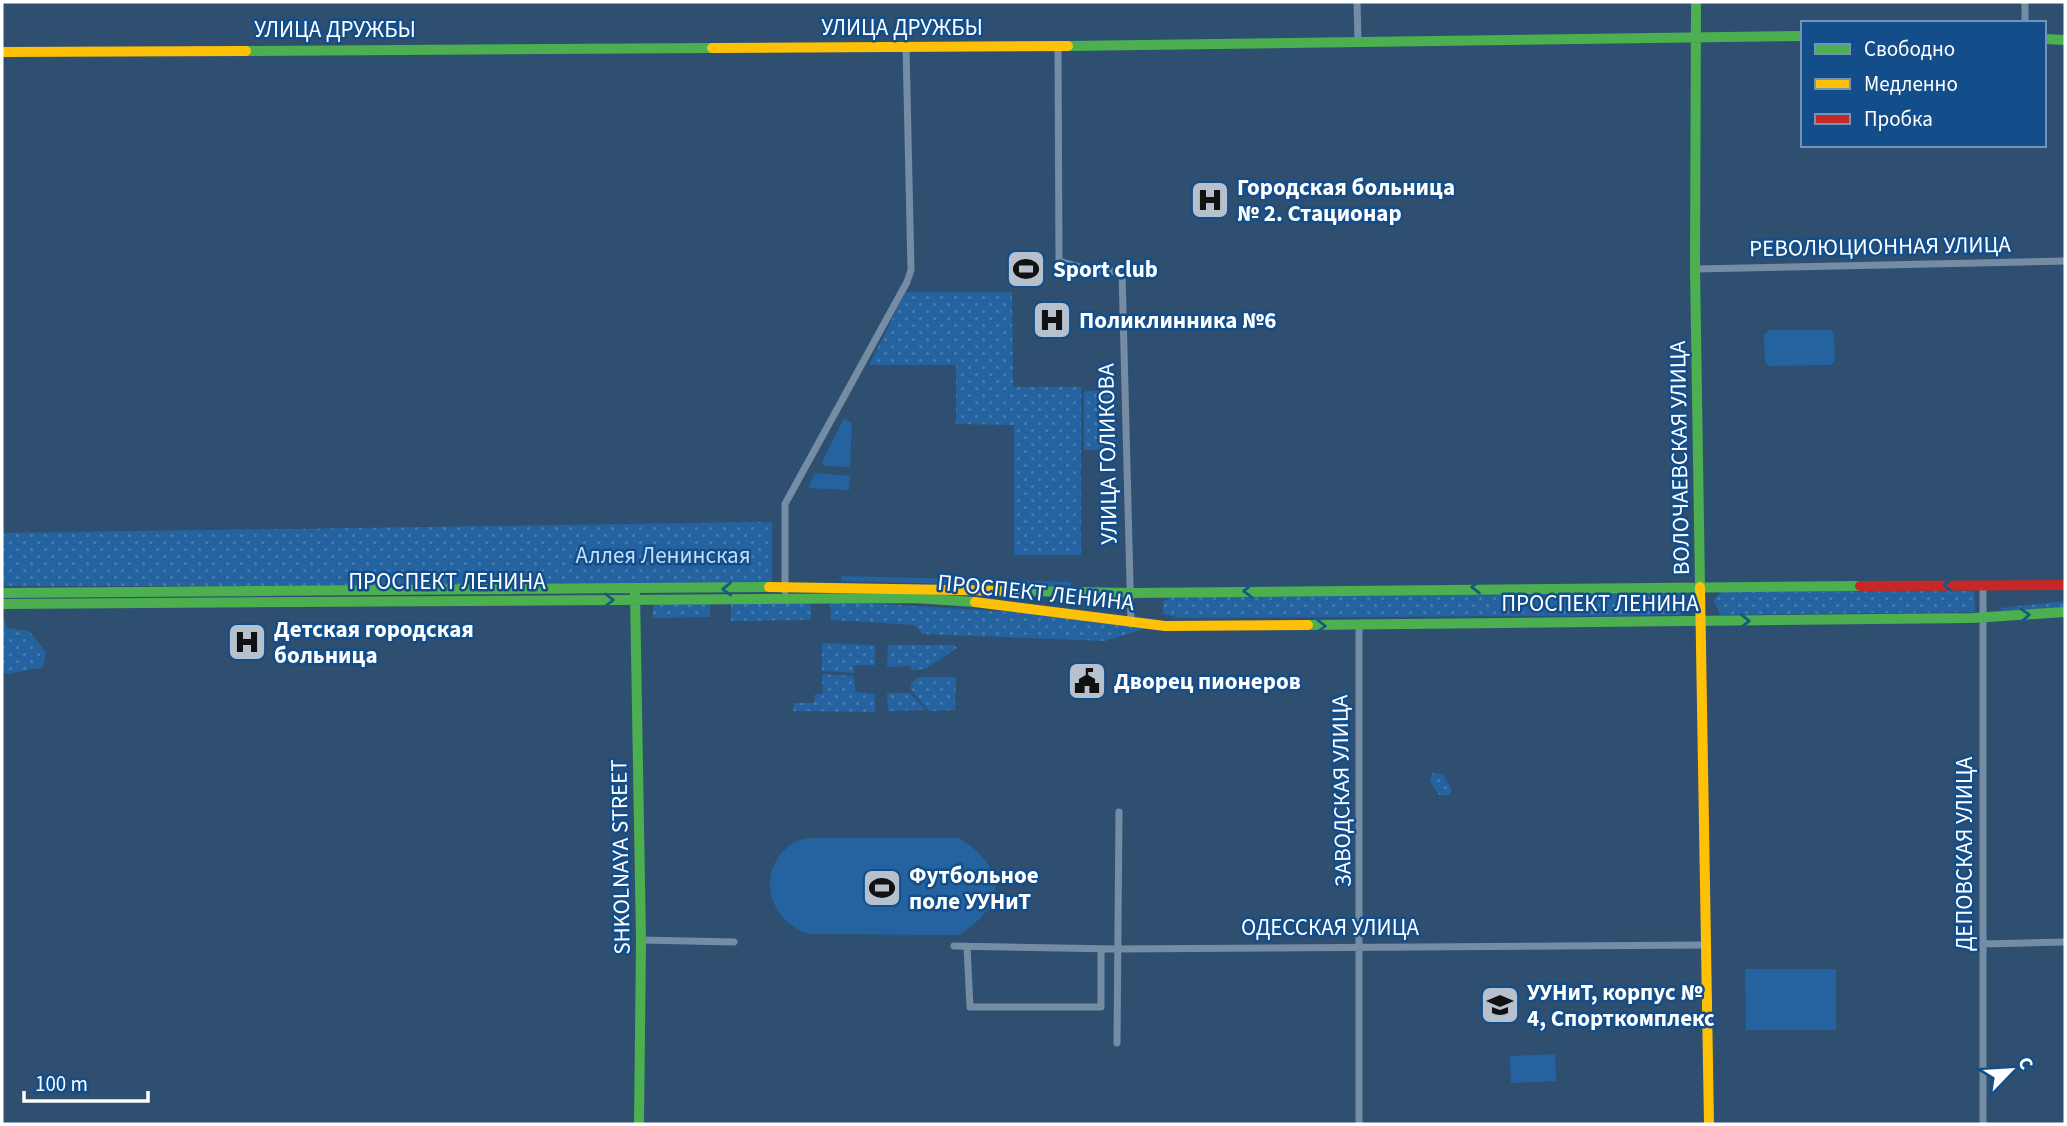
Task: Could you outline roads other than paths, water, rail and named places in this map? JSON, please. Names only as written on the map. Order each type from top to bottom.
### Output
[{"type":"main road","name":"ВОЛОЧАЕВСКАЯ УЛИЦА","points":[[1696,2],[1695,269],[1709,1124]]},
{"type":"main road","name":"УЛИЦА ДРУЖБЫ","points":[[2,52],[1058,46],[1801,36]]},
{"type":"main road","points":[[2046,39],[2065,40]]},
{"type":"main road","name":"ПРОСПЕКТ ЛЕНИНА","points":[[2,604],[785,593],[1130,593],[2065,585]]},
{"type":"main road","name":"ПРОСПЕКТ ЛЕНИНА","points":[[2,593],[635,595]]},
{"type":"main road","name":"ПРОСПЕКТ ЛЕНИНА","points":[[785,593],[983,601],[1165,626],[1984,618],[2065,612]]},
{"type":"main road","name":"SHKOLNAYA STREET","points":[[635,595],[641,940],[639,1124]]},
{"type":"street","points":[[1357,2],[1358,40]]},
{"type":"street","points":[[2025,2],[2025,21]]},
{"type":"street","points":[[785,593],[785,505],[907,282],[911,270],[906,46]]},
{"type":"street","name":"УЛИЦА ГОЛИКОВА","points":[[1058,46],[1059,261],[1091,270],[1122,272],[1131,622]]},
{"type":"street","name":"РЕВОЛЮЦИОННАЯ УЛИЦА","points":[[1695,269],[2065,261]]},
{"type":"street","name":"ДЕПОВСКАЯ УЛИЦА","points":[[1983,585],[1983,1124]]},
{"type":"street","name":"ЗАВОДСКАЯ УЛИЦА","points":[[1359,625],[1359,1124]]},
{"type":"street","points":[[1118,1043],[1116,949],[1119,811]]},
{"type":"street","points":[[641,940],[734,942]]},
{"type":"street","points":[[1983,944],[2065,942]]},
{"type":"street","name":"ОДЕССКАЯ УЛИЦА","points":[[954,946],[1116,949],[1706,945]]},
{"type":"street","points":[[967,946],[970,1007],[1101,1007],[1101,949]]},
{"type":"place","name":"Городская больница № 2. Стационар","points":[[1210,200]]},
{"type":"place","name":"Sport club","points":[[1026,269]]},
{"type":"place","name":"Поликлинника №6","points":[[1052,320]]},
{"type":"place","name":"Детская городская больница","points":[[247,642]]},
{"type":"place","name":"Дворец пионеров","points":[[1087,681]]},
{"type":"place","name":"Футбольное поле УУНиТ","points":[[882,888]]},
{"type":"place","name":"УУНиТ, корпус № 4, Спорткомплекс","points":[[1500,1005]]},
{"type":"park label","name":"Аллея Ленинская","points":[[663,555]]}]
